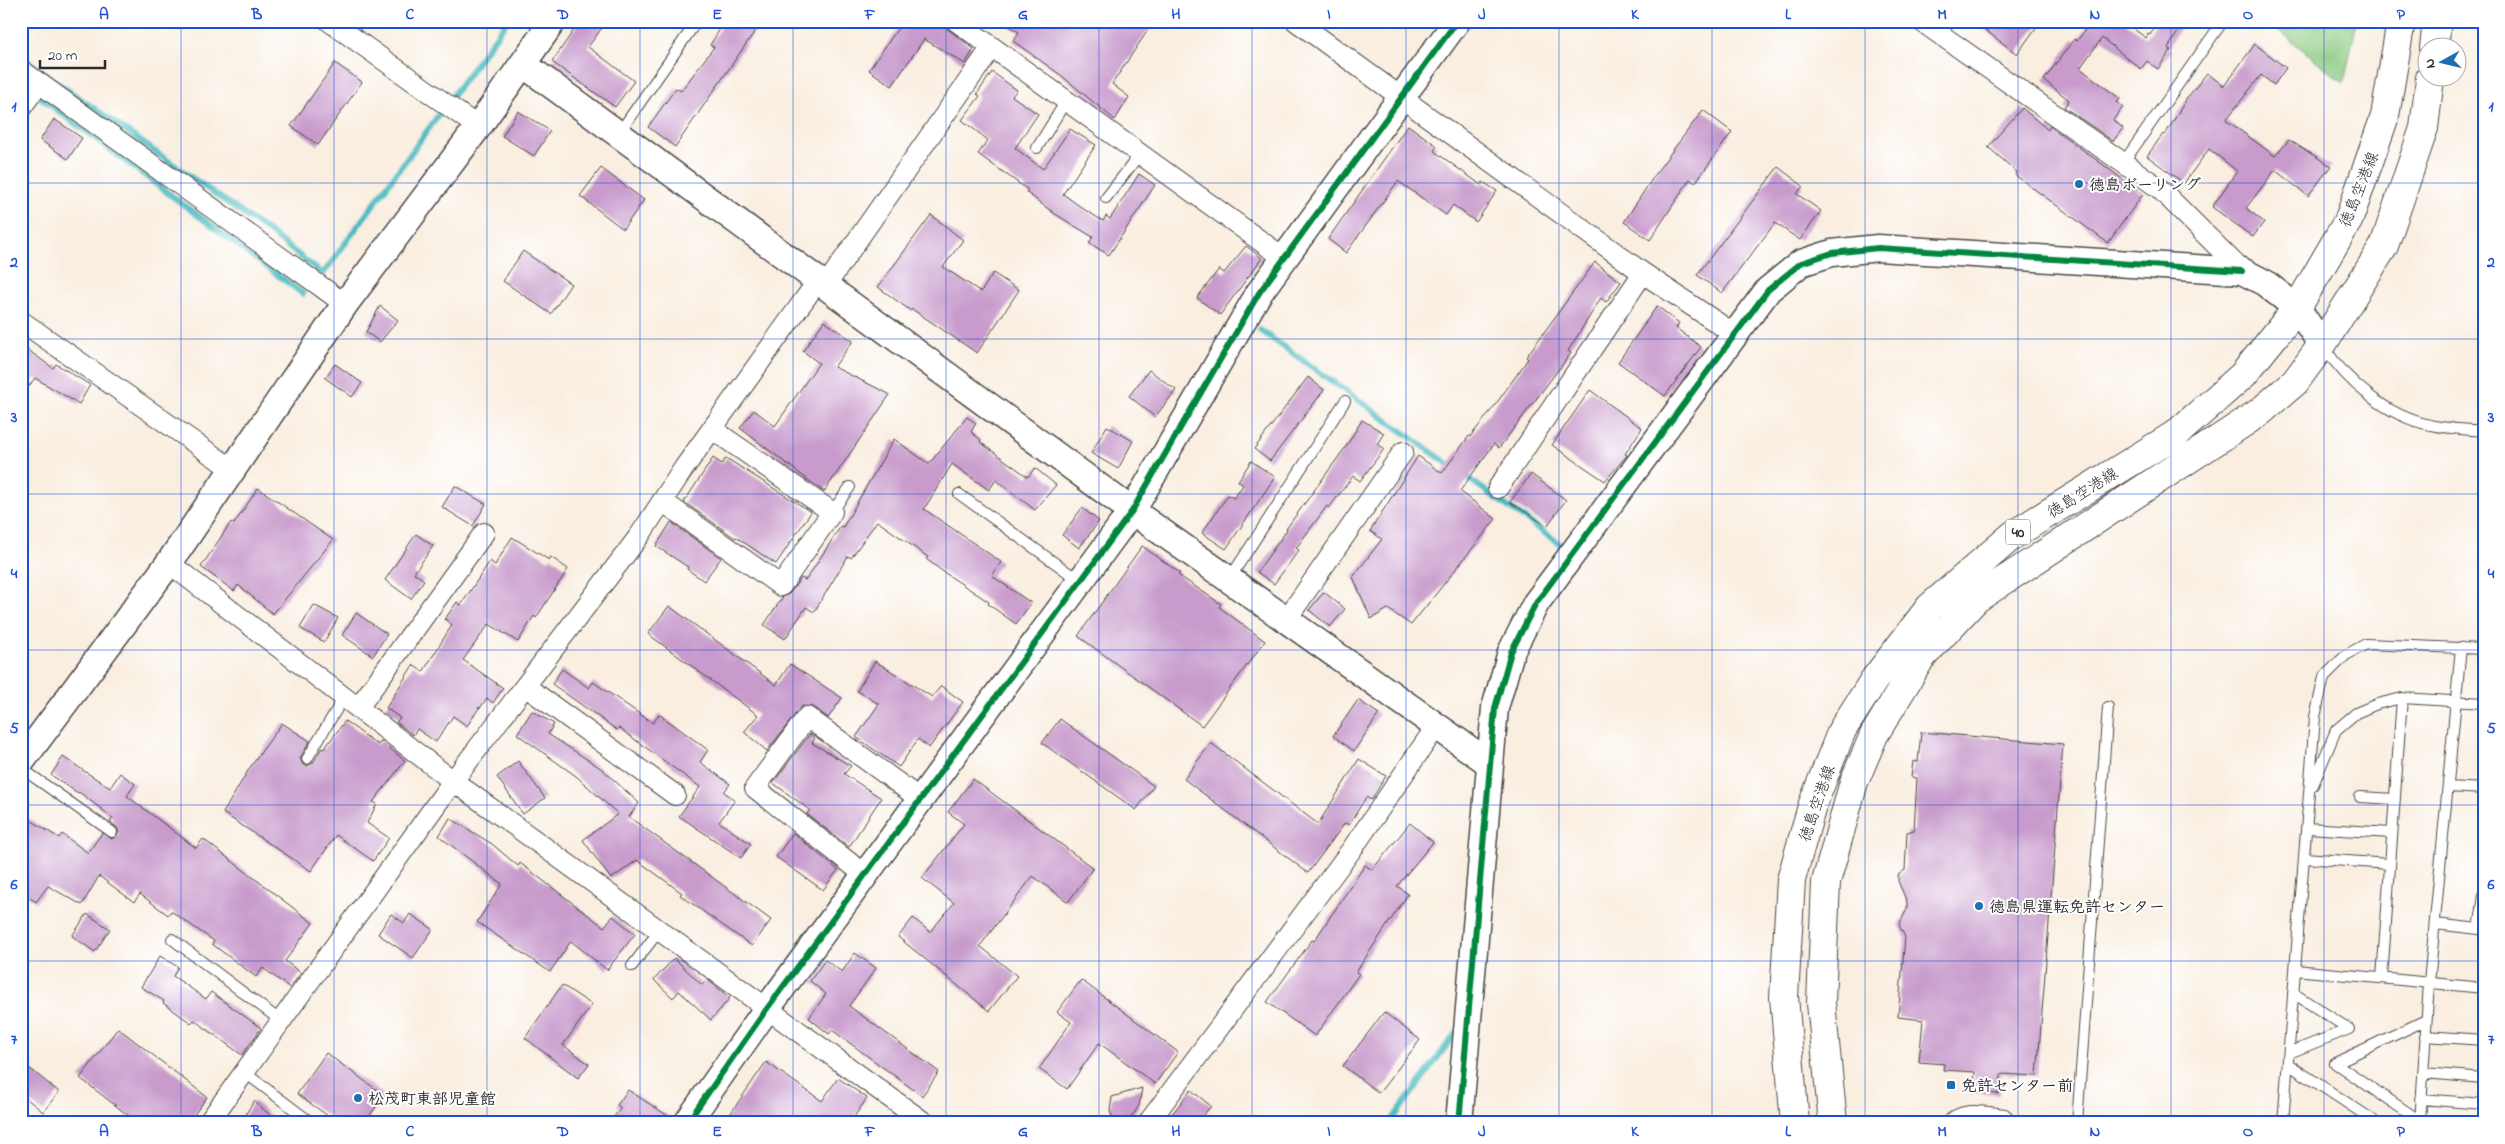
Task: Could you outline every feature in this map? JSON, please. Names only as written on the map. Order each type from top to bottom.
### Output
[{"type":"main road","name":"徳島空港線","points":[[1795,1123],[1784,997],[1791,880],[1812,806],[1842,730],[1874,680],[1930,607],[2013,535],[2176,434],[2243,375],[2297,308],[2348,219],[2359,191],[2385,116],[2400,21]]},
{"type":"main road","points":[[2435,38],[2437,21]]},
{"type":"main road","name":"徳島空港線","points":[[1833,1123],[1821,1002],[1826,882],[1854,782],[1870,743],[1921,658],[1976,599],[2260,412],[2295,382],[2322,345],[2384,246],[2424,128],[2429,88]]},
{"type":"street","points":[[329,21],[478,127]]},
{"type":"street","points":[[21,762],[169,562],[345,304],[478,127],[553,21]]},
{"type":"street","points":[[1296,21],[1643,273],[1734,334]]},
{"type":"street","points":[[687,1123],[766,1010],[1132,511],[1259,293],[1457,21]]},
{"type":"street","points":[[964,24],[1066,101],[1284,258]]},
{"type":"street","points":[[1933,25],[2160,188],[2242,271],[2265,284],[2297,308],[2322,345]]},
{"type":"street","points":[[208,1123],[453,781],[640,535],[712,430],[822,283],[992,46]]},
{"type":"street","points":[[523,64],[619,132],[1132,511],[1489,763]]},
{"type":"street","points":[[21,70],[345,304]]},
{"type":"street","points":[[21,108],[39,84]]},
{"type":"street","points":[[1459,1123],[1495,708],[1512,652],[1536,602],[1768,290],[1801,263],[1832,253],[1878,248],[2242,271]]},
{"type":"street","points":[[1498,488],[1643,273]]},
{"type":"street","points":[[21,321],[232,469]]},
{"type":"street","points":[[662,501],[781,586],[832,512],[712,430]]},
{"type":"street","points":[[1286,620],[1403,452]]},
{"type":"street","points":[[351,703],[484,533]]},
{"type":"street","points":[[169,562],[453,781],[766,1010],[925,1123]]},
{"type":"street","points":[[525,686],[675,795]]},
{"type":"street","points":[[865,876],[755,788],[807,717],[920,799]]},
{"type":"street","points":[[1148,1123],[1352,849],[1436,727]]},
{"type":"lane","points":[[619,132],[697,21]]},
{"type":"lane","points":[[2123,163],[2224,21]]},
{"type":"lane","points":[[1037,148],[1066,101]]},
{"type":"lane","points":[[1106,198],[1140,154]]},
{"type":"lane","points":[[2322,345],[2335,365],[2348,378],[2376,400],[2402,415],[2430,425],[2484,430]]},
{"type":"lane","points":[[1229,580],[1345,401]]},
{"type":"lane","points":[[832,512],[850,487]]},
{"type":"lane","points":[[959,494],[1080,581]]},
{"type":"lane","points":[[2283,1123],[2315,717],[2324,677],[2346,656],[2366,644],[2484,649]]},
{"type":"lane","points":[[2420,1122],[2429,983],[2461,647]]},
{"type":"lane","points":[[2309,795],[2336,730],[2356,713],[2377,704],[2402,698],[2484,702]]},
{"type":"lane","points":[[2382,978],[2402,698]]},
{"type":"lane","points":[[307,759],[351,703]]},
{"type":"lane","points":[[2077,1123],[2108,707]]},
{"type":"lane","points":[[21,768],[112,832]]},
{"type":"lane","points":[[2448,787],[2484,788]]},
{"type":"lane","points":[[2360,797],[2395,799]]},
{"type":"lane","points":[[2307,828],[2392,833]]},
{"type":"lane","points":[[2484,828],[2484,839]]},
{"type":"lane","points":[[2304,858],[2390,864]]},
{"type":"lane","points":[[2435,924],[2479,929],[2484,895]]},
{"type":"lane","points":[[632,966],[659,931]]},
{"type":"lane","points":[[172,938],[281,1020]]},
{"type":"lane","points":[[2295,970],[2484,988]]},
{"type":"lane","points":[[2289,1053],[2349,1029],[2293,993]]},
{"type":"lane","points":[[2420,1122],[2335,1063],[2426,1020]]},
{"type":"lane","points":[[2425,1036],[2484,1040]]},
{"type":"lane","points":[[2288,1064],[2374,1120],[2366,1123]]},
{"type":"lane","points":[[244,1072],[312,1123]]},
{"type":"lane","points":[[2423,1073],[2484,1078]]},
{"type":"lane","points":[[2421,1099],[2484,1104]]},
{"type":"lane","points":[[1947,1123],[1953,1115],[1964,1111],[2005,1114],[2012,1123]]},
{"type":"green space","points":[[2267,21],[2357,21],[2344,83]]},
{"type":"building","points":[[580,21],[607,21],[588,47],[634,81],[615,107],[552,62]]},
{"type":"building","points":[[725,21],[762,21],[675,147],[648,127],[676,88],[681,91],[714,47],[710,45]]},
{"type":"building","points":[[896,21],[937,21],[974,49],[965,64],[924,39],[892,86],[869,70],[901,24]]},
{"type":"building","points":[[1001,21],[1154,21],[1112,84],[1129,97],[1115,120],[1062,76],[1013,41],[1019,32]]},
{"type":"building","points":[[1973,21],[2041,21],[2017,54]]},
{"type":"building","points":[[2080,21],[2123,21],[2146,38],[2159,21],[2185,21],[2168,48],[2171,50],[2158,69],[2147,61],[2141,69],[2102,38],[2080,68],[2120,99],[2117,102],[2123,107],[2113,120],[2123,128],[2113,141],[2064,107],[2069,100],[2044,80],[2074,39],[2077,41],[2087,27]]},
{"type":"building","points":[[2255,44],[2286,68],[2274,85],[2261,75],[2226,120],[2275,156],[2289,140],[2331,166],[2308,196],[2275,170],[2246,208],[2264,222],[2253,237],[2212,207],[2237,171],[2209,149],[2184,183],[2147,156],[2163,134],[2165,135],[2187,98],[2207,73],[2224,86]]},
{"type":"building","points":[[335,63],[362,82],[318,145],[291,126]]},
{"type":"building","points":[[992,72],[1017,90],[1012,96],[1038,114],[1015,148],[1043,169],[1070,129],[1096,145],[1063,194],[1085,210],[1103,221],[1106,216],[1110,219],[1139,174],[1155,185],[1109,255],[1089,243],[1093,237],[1055,214],[1026,192],[1028,190],[978,154],[988,140],[962,120],[980,96],[977,94]]},
{"type":"building","name":"徳島ボーリング","points":[[2022,108],[2048,130],[2050,126],[2143,194],[2108,243],[2015,175],[2017,172],[1988,147]]},
{"type":"building","points":[[1703,110],[1732,132],[1695,183],[1690,179],[1650,240],[1624,222],[1658,170]]},
{"type":"building","points":[[518,111],[550,131],[534,156],[502,136]]},
{"type":"building","points":[[54,119],[82,138],[68,159],[40,140]]},
{"type":"building","points":[[1408,125],[1437,146],[1434,151],[1481,185],[1483,182],[1497,191],[1476,222],[1453,205],[1446,215],[1398,181],[1346,253],[1328,239]]},
{"type":"building","points":[[1778,167],[1803,186],[1797,194],[1821,211],[1800,240],[1775,223],[1722,293],[1697,275]]},
{"type":"building","points":[[601,168],[644,200],[623,229],[580,196]]},
{"type":"building","points":[[931,215],[963,240],[943,267],[981,292],[993,273],[1019,290],[977,353],[912,309],[911,311],[878,287]]},
{"type":"building","points":[[1246,246],[1262,258],[1220,315],[1197,298],[1219,269],[1224,273]]},
{"type":"building","points":[[523,251],[571,284],[551,314],[503,281]]},
{"type":"building","points":[[1595,262],[1621,282],[1606,302],[1601,298],[1568,351],[1571,353],[1499,448],[1494,444],[1460,491],[1496,519],[1411,625],[1388,609],[1371,619],[1353,577],[1382,539],[1370,531],[1418,456],[1442,473],[1469,436],[1493,408],[1528,359],[1526,357]]},
{"type":"building","points":[[380,306],[398,320],[380,342],[366,332]]},
{"type":"building","points":[[1657,306],[1679,323],[1676,328],[1701,347],[1665,396],[1618,362]]},
{"type":"building","points":[[824,321],[853,341],[834,367],[889,394],[889,396],[824,492],[740,428],[754,410],[775,426],[819,363],[803,351]]},
{"type":"building","points":[[21,345],[53,368],[56,364],[90,385],[79,404],[35,378],[21,397]]},
{"type":"building","points":[[335,364],[362,383],[352,397],[325,378]]},
{"type":"building","points":[[1149,370],[1176,390],[1155,417],[1129,396]]},
{"type":"building","points":[[1308,377],[1324,390],[1270,461],[1254,449]]},
{"type":"building","points":[[1590,390],[1642,428],[1625,454],[1627,455],[1605,481],[1552,445]]},
{"type":"building","points":[[967,417],[976,423],[971,432],[981,440],[980,442],[1028,477],[1035,468],[1056,485],[1035,510],[996,480],[989,490],[952,464],[924,509],[1001,562],[992,576],[1031,603],[1016,624],[988,604],[989,602],[945,573],[926,559],[928,557],[877,521],[851,558],[848,556],[814,612],[806,607],[785,639],[764,625],[782,598],[790,593],[801,578],[806,580],[841,526],[843,527],[894,439],[929,464]]},
{"type":"building","points":[[1362,420],[1384,433],[1377,444],[1384,449],[1360,481],[1353,476],[1329,508],[1327,506],[1296,548],[1299,550],[1274,584],[1257,572],[1345,448]]},
{"type":"building","points":[[1107,426],[1133,441],[1118,469],[1091,453]]},
{"type":"building","points":[[713,458],[722,464],[726,458],[811,512],[776,564],[684,502]]},
{"type":"building","points":[[1251,461],[1275,477],[1226,549],[1202,533],[1228,495],[1234,498],[1243,485],[1238,481]]},
{"type":"building","points":[[1531,474],[1566,500],[1547,526],[1510,502]]},
{"type":"building","points":[[455,486],[486,504],[473,526],[442,507]]},
{"type":"building","points":[[258,488],[333,540],[273,614],[238,585],[234,591],[201,567],[231,522],[234,524]]},
{"type":"building","points":[[1082,508],[1099,521],[1079,548],[1062,535]]},
{"type":"building","points":[[671,522],[721,558],[704,581],[687,569],[688,567],[656,546]]},
{"type":"building","points":[[416,534],[433,546],[414,573],[424,580],[411,599],[385,580]]},
{"type":"building","points":[[512,537],[549,560],[551,557],[568,569],[518,642],[489,624],[463,660],[503,688],[493,703],[487,698],[480,708],[478,707],[467,726],[453,716],[436,742],[417,729],[413,735],[396,722],[400,718],[386,708],[413,665],[423,672],[452,625],[445,619],[457,602],[461,605],[490,561],[495,565]]},
{"type":"building","points":[[1142,546],[1180,573],[1178,575],[1221,604],[1219,607],[1265,641],[1202,726],[1078,636]]},
{"type":"building","points":[[1324,592],[1345,609],[1330,627],[1309,610]]},
{"type":"building","points":[[314,605],[338,618],[324,642],[300,628]]},
{"type":"building","points":[[669,606],[776,685],[790,664],[842,698],[828,718],[814,707],[802,706],[767,751],[744,732],[758,715],[648,634]]},
{"type":"building","points":[[356,613],[387,634],[373,656],[342,635]]},
{"type":"building","points":[[875,661],[932,697],[941,686],[963,702],[929,748],[918,739],[899,767],[856,737],[879,704],[857,691]]},
{"type":"building","points":[[562,669],[589,688],[593,682],[653,723],[659,714],[708,750],[700,762],[730,784],[724,792],[735,800],[719,822],[751,844],[741,858],[679,816],[700,787],[619,728],[617,730],[552,684]]},
{"type":"building","points":[[1358,700],[1379,714],[1354,751],[1333,736]]},
{"type":"building","points":[[532,711],[554,724],[548,734],[602,769],[639,803],[629,817],[771,920],[752,946],[680,895],[682,893],[637,860],[611,879],[583,840],[618,814],[576,776],[517,734]]},
{"type":"building","points":[[1060,719],[1154,786],[1136,810],[1042,743]]},
{"type":"building","points":[[345,721],[378,745],[381,741],[405,761],[373,802],[377,804],[367,823],[389,838],[373,861],[336,835],[311,871],[223,813],[249,769],[282,723],[310,741],[300,758],[303,765],[307,766],[313,763],[322,748],[324,749]]},
{"type":"building","name":"徳島県運転免許センター","points":[[1921,732],[2063,744],[2037,1076],[2001,1074],[1999,1094],[1973,1092],[1975,1072],[1943,1070],[1944,1064],[1919,1062],[1923,1020],[1898,1017],[1905,937],[1899,925],[1907,909],[1907,902],[1898,881],[1898,875],[1905,870],[1907,832],[1914,830],[1917,778],[1911,777],[1913,761],[1918,762]]},
{"type":"building","points":[[810,734],[815,738],[812,743],[851,766],[844,774],[881,798],[849,847],[807,814],[810,810],[773,783]]},
{"type":"building","points":[[1211,743],[1318,824],[1359,759],[1386,776],[1371,800],[1366,797],[1349,825],[1345,823],[1308,873],[1184,779]]},
{"type":"building","points":[[63,757],[110,788],[120,773],[135,784],[127,796],[196,848],[203,839],[313,923],[285,961],[301,973],[290,988],[263,968],[256,977],[212,944],[214,941],[171,911],[168,915],[140,894],[134,902],[99,876],[82,905],[48,886],[36,902],[21,891],[21,814],[59,838],[62,834],[88,853],[102,833],[112,839],[119,833],[118,829],[110,822],[113,818],[79,792],[51,775]]},
{"type":"building","points":[[518,761],[545,798],[523,814],[497,777]]},
{"type":"building","points":[[973,779],[1093,868],[1068,902],[1033,876],[980,946],[1017,976],[989,1011],[898,937],[913,918],[930,932],[954,903],[922,878],[964,824],[948,812]]},
{"type":"building","points":[[450,818],[492,844],[518,866],[520,863],[604,927],[613,916],[635,934],[607,970],[571,941],[550,972],[477,922],[502,884],[439,836]]},
{"type":"building","points":[[1410,823],[1433,842],[1397,886],[1408,894],[1356,972],[1359,974],[1315,1036],[1267,1002],[1312,940],[1314,941],[1365,865],[1372,870]]},
{"type":"building","points":[[793,833],[838,870],[823,890],[776,857]]},
{"type":"building","points":[[87,914],[110,929],[95,952],[72,936]]},
{"type":"building","points":[[391,914],[404,923],[410,914],[433,929],[413,958],[378,934]]},
{"type":"building","points":[[855,953],[876,968],[849,1006],[939,1072],[922,1096],[832,1030],[829,1034],[809,1018],[826,994],[810,981],[825,960],[842,972]]},
{"type":"building","points":[[160,956],[178,967],[173,976],[206,999],[211,992],[261,1028],[242,1055],[194,1020],[191,1023],[163,1003],[164,1001],[141,987]]},
{"type":"building","points":[[674,958],[702,985],[707,979],[730,998],[711,1020],[679,991],[673,998],[654,980]]},
{"type":"building","points":[[1081,980],[1178,1052],[1155,1084],[1099,1043],[1067,1089],[1039,1069],[1071,1022],[1057,1012]]},
{"type":"building","points":[[562,985],[592,1005],[563,1045],[589,1064],[578,1078],[525,1038]]},
{"type":"building","points":[[1384,1012],[1420,1040],[1379,1093],[1343,1066]]},
{"type":"building","points":[[118,1028],[207,1097],[188,1123],[138,1123],[80,1078]]},
{"type":"building","points":[[326,1053],[384,1095],[365,1123],[338,1123],[297,1094]]},
{"type":"building","points":[[766,1062],[822,1101],[838,1078],[867,1098],[850,1123],[724,1123]]},
{"type":"building","points":[[29,1068],[59,1092],[43,1112],[21,1094],[21,1078]]},
{"type":"building","points":[[1142,1088],[1139,1106],[1127,1123],[1115,1123],[1110,1111],[1112,1097]]},
{"type":"building","points":[[628,1090],[673,1119],[672,1123],[609,1123],[621,1108],[617,1105]]},
{"type":"building","points":[[1191,1090],[1211,1106],[1197,1123],[1165,1123]]},
{"type":"building","points":[[254,1101],[279,1123],[240,1123]]},
{"type":"waterway","points":[[21,57],[269,232],[323,274],[507,21]]},
{"type":"waterway","points":[[21,83],[303,294]]},
{"type":"waterway","points":[[1260,330],[1454,468]]},
{"type":"waterway","points":[[1462,474],[1563,546]]},
{"type":"waterway","points":[[1390,1123],[1455,1034]]},
{"type":"cycle path","points":[[687,1123],[766,1010],[1132,511],[1259,293],[1457,21]]},
{"type":"cycle path","points":[[1459,1123],[1495,708],[1511,652],[1536,603],[1768,290],[1801,263],[1832,253],[1878,248],[2242,271]]},
{"type":"place","name":"徳島ボーリング","points":[[2079,184]]},
{"type":"place","name":"徳島県運転免許センター","points":[[1979,906]]},
{"type":"place","name":"免許センター前","points":[[1951,1085]]},
{"type":"place","name":"松茂町東部児童館","points":[[358,1098]]}]
